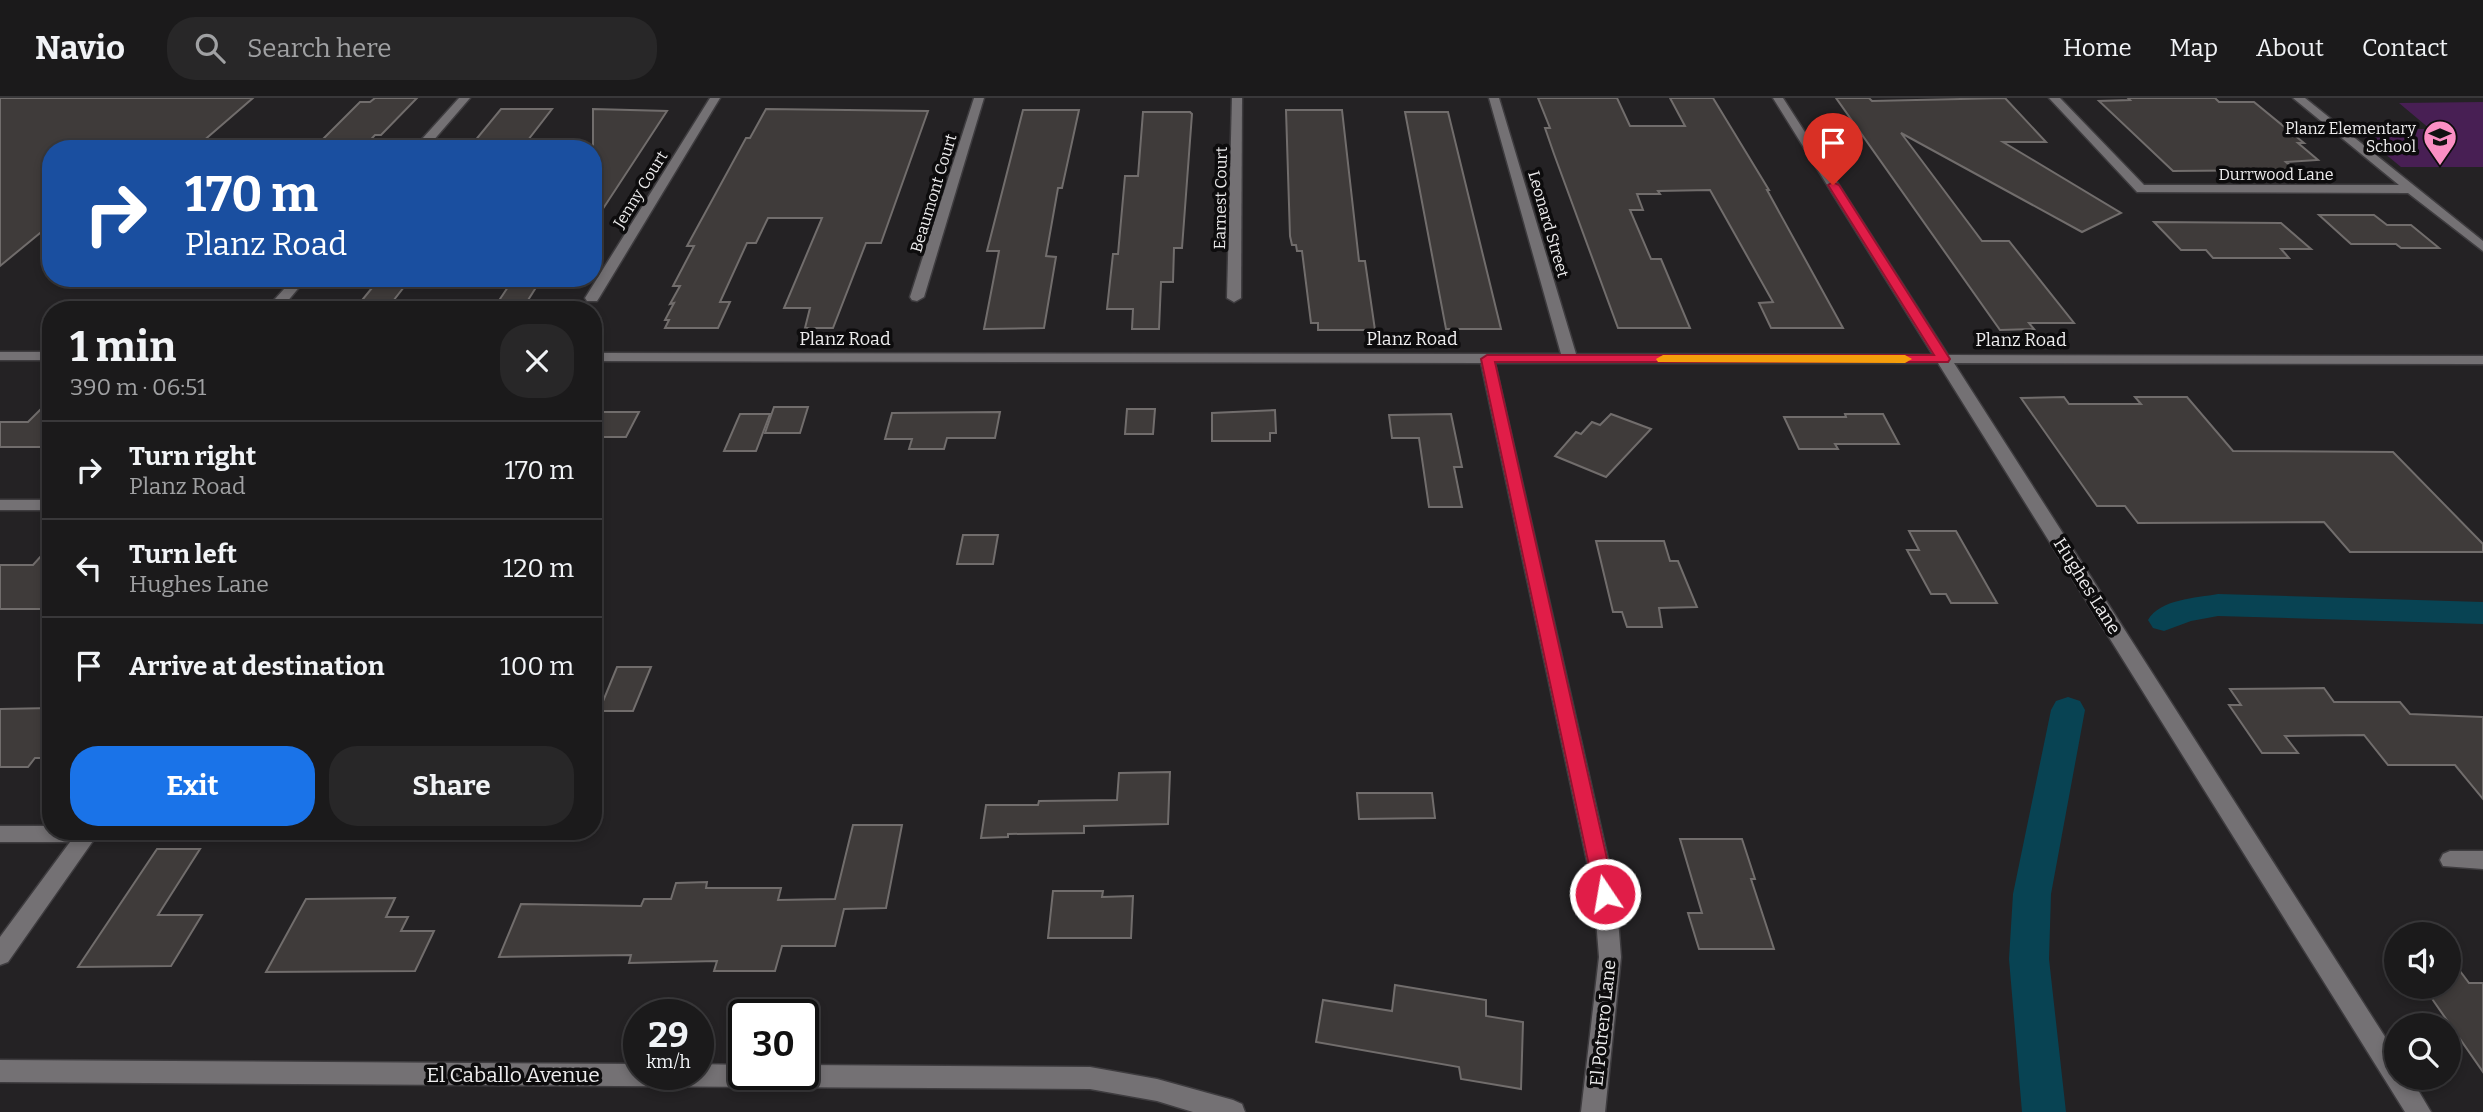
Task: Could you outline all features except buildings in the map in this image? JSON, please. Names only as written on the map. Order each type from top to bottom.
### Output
[{"type":"street","points":[[427,140],[465,98]]},
{"type":"street","name":"Jenny Court","points":[[602,282],[715,98]]},
{"type":"street","name":"Beaumont Court","points":[[917,297],[979,98]]},
{"type":"street","name":"Earnest Court","points":[[1234,298],[1237,98]]},
{"type":"street","name":"Leonard Street","points":[[1494,98],[1570,359]]},
{"type":"street","name":"Hughes Lane","points":[[1778,98],[2384,1055]]},
{"type":"street","name":"Durrwood Lane","points":[[2054,98],[2141,189],[2412,190]]},
{"type":"street","points":[[2298,98],[2483,247]]},
{"type":"street","points":[[280,301],[292,287]]},
{"type":"street","name":"Jenny Court","points":[[592,298],[599,287]]},
{"type":"street","points":[[0,356],[42,356]]},
{"type":"street","name":"Planz Road","points":[[602,357],[2483,360]]},
{"type":"street","name":"El Potrero Lane","points":[[1487,359],[1605,894],[1610,957],[1593,1112]]},
{"type":"street","points":[[0,505],[42,505]]},
{"type":"street","points":[[0,834],[42,834]]},
{"type":"street","points":[[0,955],[84,840]]},
{"type":"street","points":[[2450,860],[2483,860]]},
{"type":"street","name":"El Caballo Avenue","points":[[0,1071],[1090,1078],[1157,1090],[1233,1112]]},
{"type":"street","name":"Hughes Lane","points":[[2406,1090],[2419,1112]]},
{"type":"shaded area","points":[[2483,102],[2483,167],[2401,167],[2355,129],[2430,129],[2399,103]]},
{"type":"waterway","points":[[2164,620],[2184,611],[2218,605],[2483,613]]},
{"type":"waterway","points":[[2044,1112],[2029,959],[2032,894],[2068,710]]},
{"type":"slow traffic","points":[[1663,359],[1905,359]]},
{"type":"place","name":"Planz Elementary School","points":[[2440,167]]},
{"type":"route","points":[[1605,894],[1487,359],[1943,359],[1833,185]]}]
